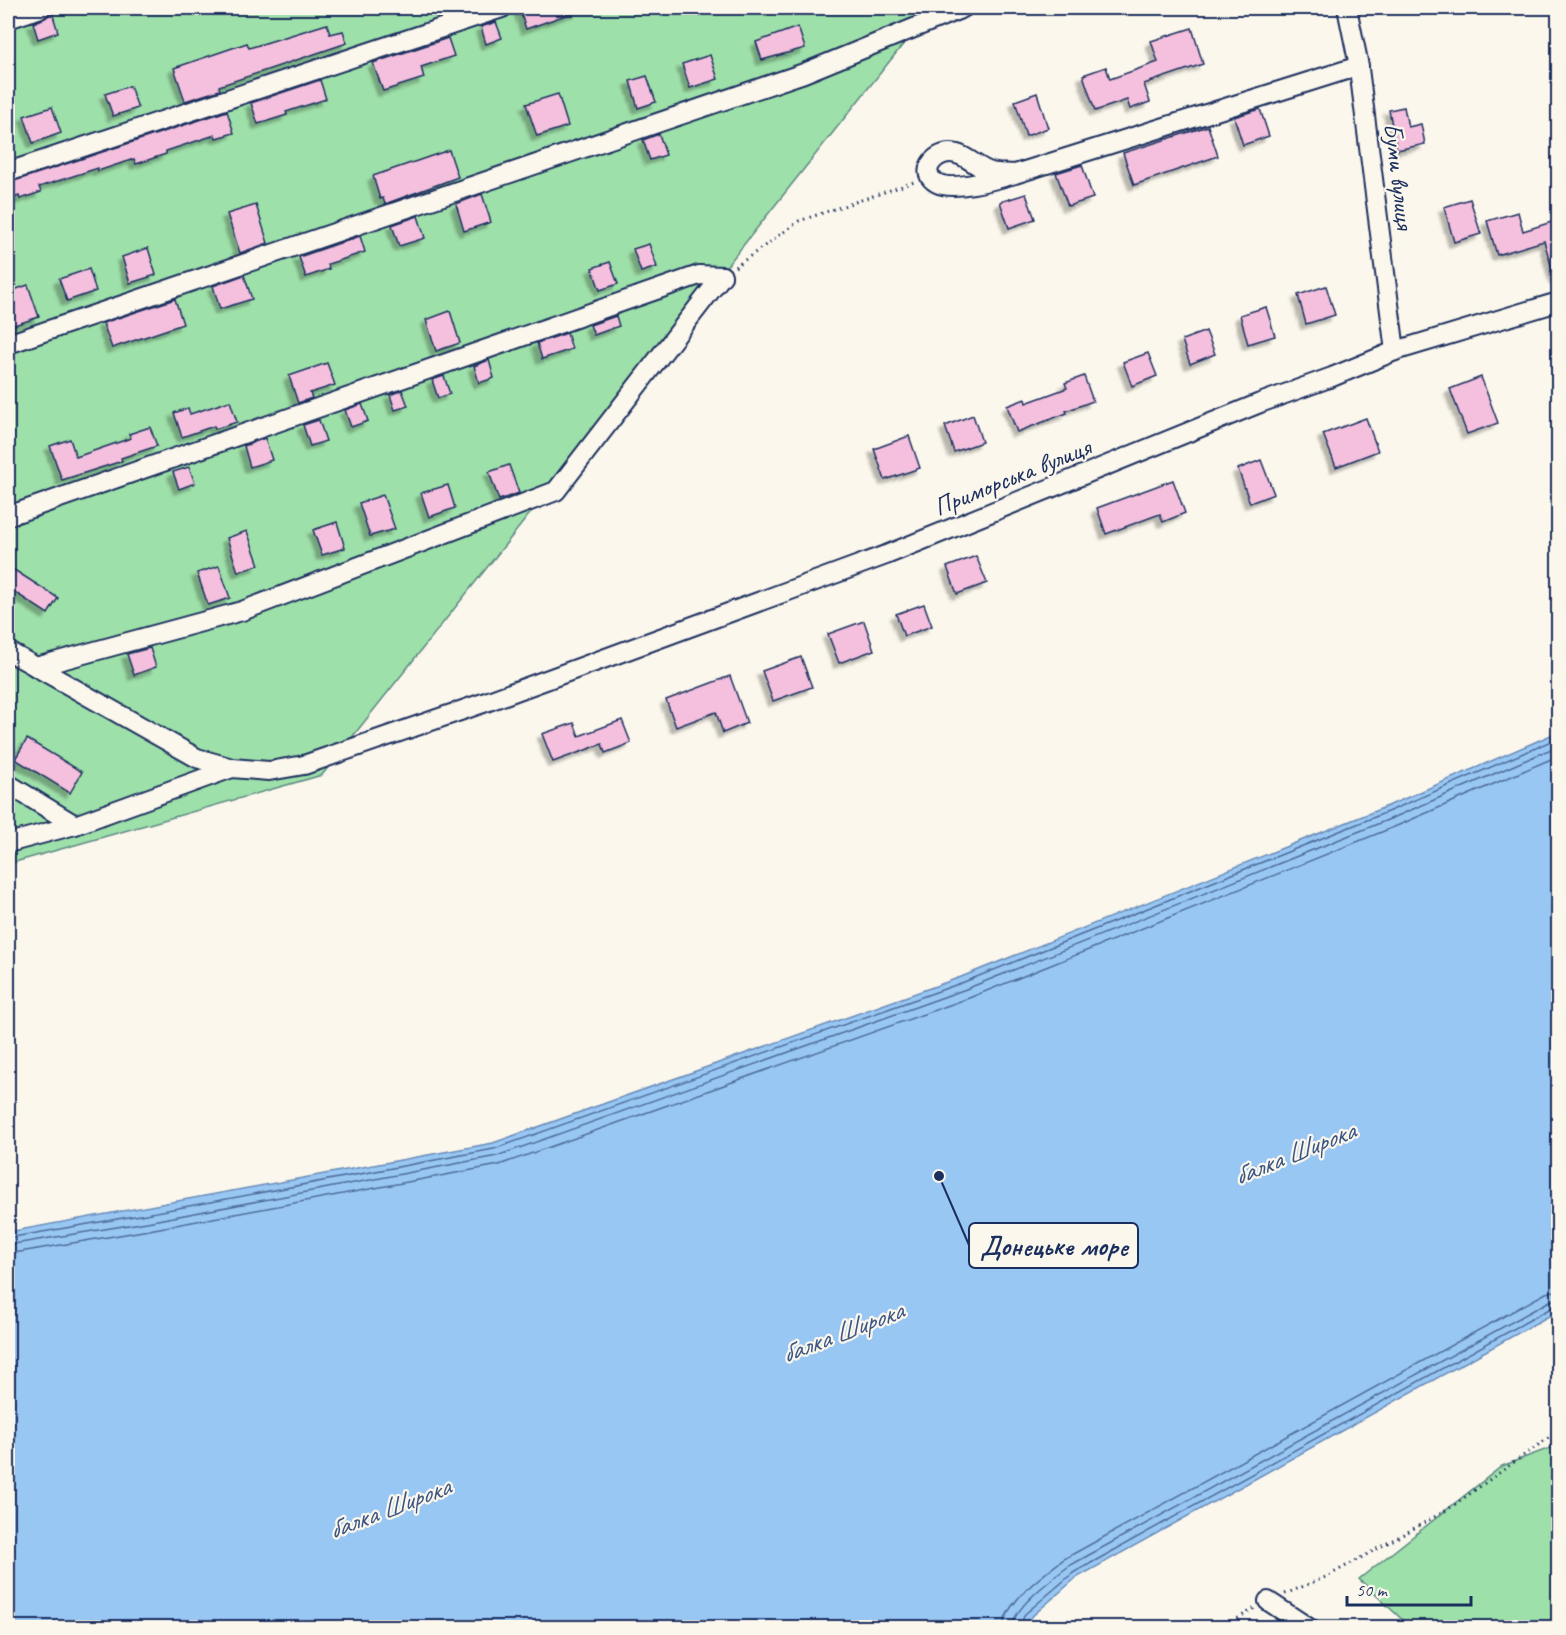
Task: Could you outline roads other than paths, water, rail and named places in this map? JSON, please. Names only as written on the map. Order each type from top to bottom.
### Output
[{"type":"street","points":[[8,19],[41,8]]},
{"type":"street","points":[[8,172],[502,8]]},
{"type":"street","points":[[8,344],[804,73],[963,8]]},
{"type":"street","name":"Буми вулиця","points":[[1347,8],[1359,66],[1395,351]]},
{"type":"street","points":[[1015,174],[992,172],[964,156],[950,153],[938,155],[929,163],[928,171],[930,177],[938,183],[959,186],[991,181],[1015,174],[1359,66]]},
{"type":"street","points":[[8,516],[699,275],[722,276],[555,491],[242,611],[36,667]]},
{"type":"street","name":"Приморська вулиця","points":[[232,768],[269,771],[304,765],[486,702],[886,555],[1395,351],[1558,302]]},
{"type":"street","points":[[8,651],[197,758],[232,768]]},
{"type":"street","points":[[8,843],[75,825],[232,768]]},
{"type":"street","points":[[8,784],[75,825]]},
{"type":"street","points":[[1268,1601],[1309,1628]]},
{"type":"water","name":"балка Широка","points":[[1558,732],[1558,1311],[1076,1578],[1029,1619],[1024,1627],[8,1627],[8,1232],[493,1143],[961,977],[1390,805]]},
{"type":"place","name":"Донецьке море","points":[[939,1176]]}]
